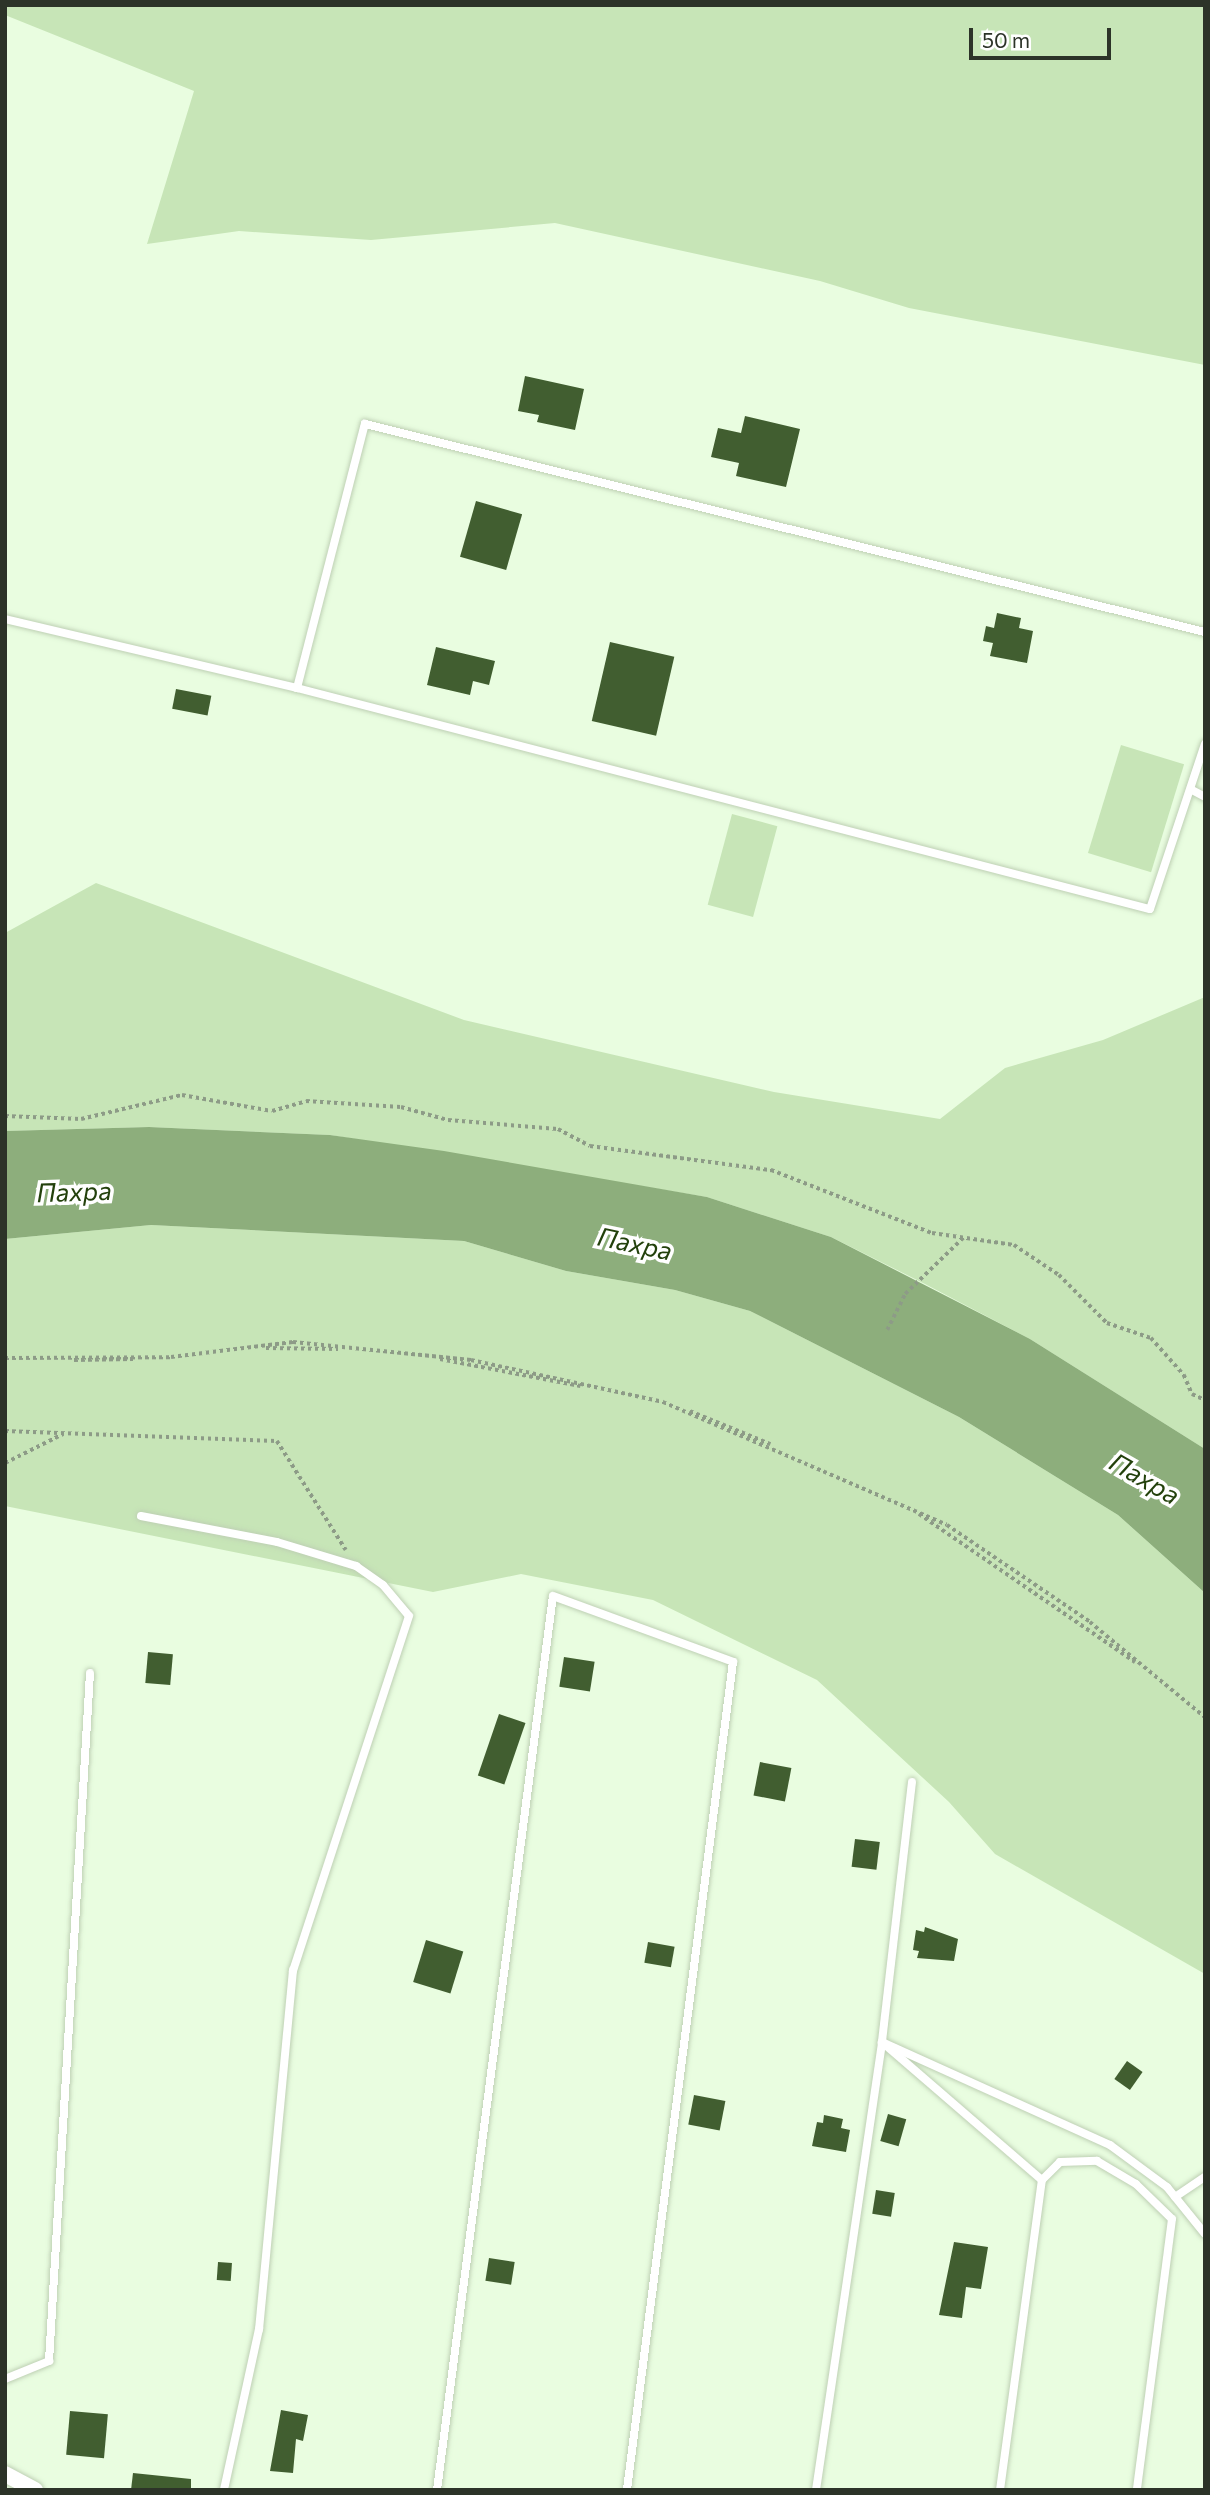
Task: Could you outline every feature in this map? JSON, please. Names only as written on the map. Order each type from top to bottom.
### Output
[{"type":"street","points":[[5,2474],[35,2490]]},
{"type":"lane","points":[[297,688],[365,424],[1205,632]]},
{"type":"lane","points":[[5,619],[297,688],[1150,909],[1192,790],[1205,744]]},
{"type":"lane","points":[[1192,790],[1205,797]]},
{"type":"lane","points":[[141,1516],[277,1542],[356,1566],[383,1586],[409,1616],[293,1970],[258,2329],[224,2490]]},
{"type":"lane","points":[[437,2490],[553,1596],[733,1662],[627,2490]]},
{"type":"lane","points":[[5,2379],[49,2361],[90,1673]]},
{"type":"lane","points":[[816,2490],[882,2042],[912,1782]]},
{"type":"lane","points":[[882,2042],[1042,2180]]},
{"type":"lane","points":[[882,2042],[1110,2145],[1175,2197],[1205,2234]]},
{"type":"lane","points":[[1000,2490],[1042,2180],[1060,2162],[1097,2161],[1136,2184],[1172,2220],[1137,2490]]},
{"type":"lane","points":[[1175,2197],[1205,2177]]},
{"type":"path","points":[[5,1116],[81,1119],[182,1095],[271,1111],[306,1101],[401,1107],[448,1120],[558,1129],[590,1146],[771,1170],[874,1213],[932,1233],[1014,1245],[1059,1275],[1107,1323],[1151,1338],[1184,1375],[1192,1394],[1205,1399]]},
{"type":"path","points":[[887,1330],[905,1294],[963,1238]]},
{"type":"path","points":[[5,1358],[120,1360],[241,1347],[392,1350],[701,1414],[900,1502],[1096,1633],[1205,1717]]},
{"type":"path","points":[[5,1431],[277,1441],[356,1566]]},
{"type":"path","points":[[5,1463],[65,1433]]},
{"type":"shaded area","points":[[5,5],[1205,5],[1205,365],[909,308],[820,281],[555,223],[371,240],[239,231],[147,244],[194,91],[5,15]]},
{"type":"shaded area","points":[[1121,745],[1184,764],[1151,872],[1088,853]]},
{"type":"shaded area","points":[[732,814],[777,826],[753,917],[708,905]]},
{"type":"shaded area","points":[[96,883],[464,1020],[774,1092],[940,1119],[1005,1068],[1103,1040],[1205,997],[1205,1449],[1030,1339],[925,1284],[831,1237],[707,1197],[330,1135],[149,1127],[5,1131],[5,933]]},
{"type":"shaded area","points":[[151,1225],[464,1241],[566,1271],[675,1290],[750,1311],[959,1417],[1118,1515],[1205,1593],[1205,1974],[995,1854],[949,1802],[817,1680],[653,1600],[521,1574],[433,1592],[5,1506],[5,1239]]},
{"type":"water","name":"Пахра","points":[[149,1127],[330,1135],[444,1151],[707,1197],[831,1237],[1030,1339],[1205,1449],[1205,1593],[1118,1515],[959,1417],[750,1311],[675,1290],[566,1271],[464,1241],[151,1225],[5,1239],[5,1131]]},
{"type":"building","points":[[525,376],[584,389],[575,430],[537,422],[539,415],[518,411]]},
{"type":"building","points":[[745,416],[800,429],[786,487],[736,476],[739,463],[711,457],[718,428],[741,433]]},
{"type":"building","points":[[476,501],[522,514],[506,570],[460,557]]},
{"type":"building","points":[[997,613],[1021,618],[1019,628],[1033,631],[1027,663],[990,656],[993,643],[983,641],[986,626],[994,628]]},
{"type":"building","points":[[610,642],[674,657],[656,736],[592,721]]},
{"type":"building","points":[[436,647],[495,661],[489,685],[473,681],[470,695],[427,685]]},
{"type":"building","points":[[176,689],[211,696],[208,716],[172,709]]},
{"type":"building","points":[[148,1652],[173,1654],[170,1685],[145,1683]]},
{"type":"building","points":[[564,1657],[595,1662],[590,1691],[559,1687]]},
{"type":"building","points":[[499,1714],[525,1723],[504,1785],[478,1775]]},
{"type":"building","points":[[760,1762],[791,1768],[785,1801],[754,1795]]},
{"type":"building","points":[[855,1839],[880,1842],[876,1870],[852,1867]]},
{"type":"building","points":[[925,1927],[958,1939],[954,1961],[917,1958],[919,1951],[913,1950],[916,1930],[924,1932]]},
{"type":"building","points":[[426,1940],[463,1951],[450,1993],[413,1982]]},
{"type":"building","points":[[648,1942],[675,1947],[671,1967],[644,1963]]},
{"type":"building","points":[[1127,2061],[1143,2072],[1130,2090],[1114,2079]]},
{"type":"building","points":[[694,2095],[725,2101],[720,2131],[688,2124]]},
{"type":"building","points":[[888,2114],[906,2119],[899,2146],[880,2141]]},
{"type":"building","points":[[824,2115],[843,2119],[841,2128],[850,2130],[846,2152],[812,2146],[817,2122],[823,2123]]},
{"type":"building","points":[[876,2190],[895,2193],[891,2217],[872,2214]]},
{"type":"building","points":[[954,2242],[988,2247],[981,2289],[966,2287],[962,2318],[939,2315]]},
{"type":"building","points":[[489,2258],[515,2262],[511,2285],[485,2281]]},
{"type":"building","points":[[218,2262],[232,2263],[231,2281],[217,2280]]},
{"type":"building","points":[[281,2410],[308,2415],[303,2441],[296,2439],[293,2473],[270,2471]]},
{"type":"building","points":[[70,2411],[108,2414],[104,2458],[66,2455]]},
{"type":"building","points":[[133,2473],[191,2479],[191,2490],[131,2490]]}]
